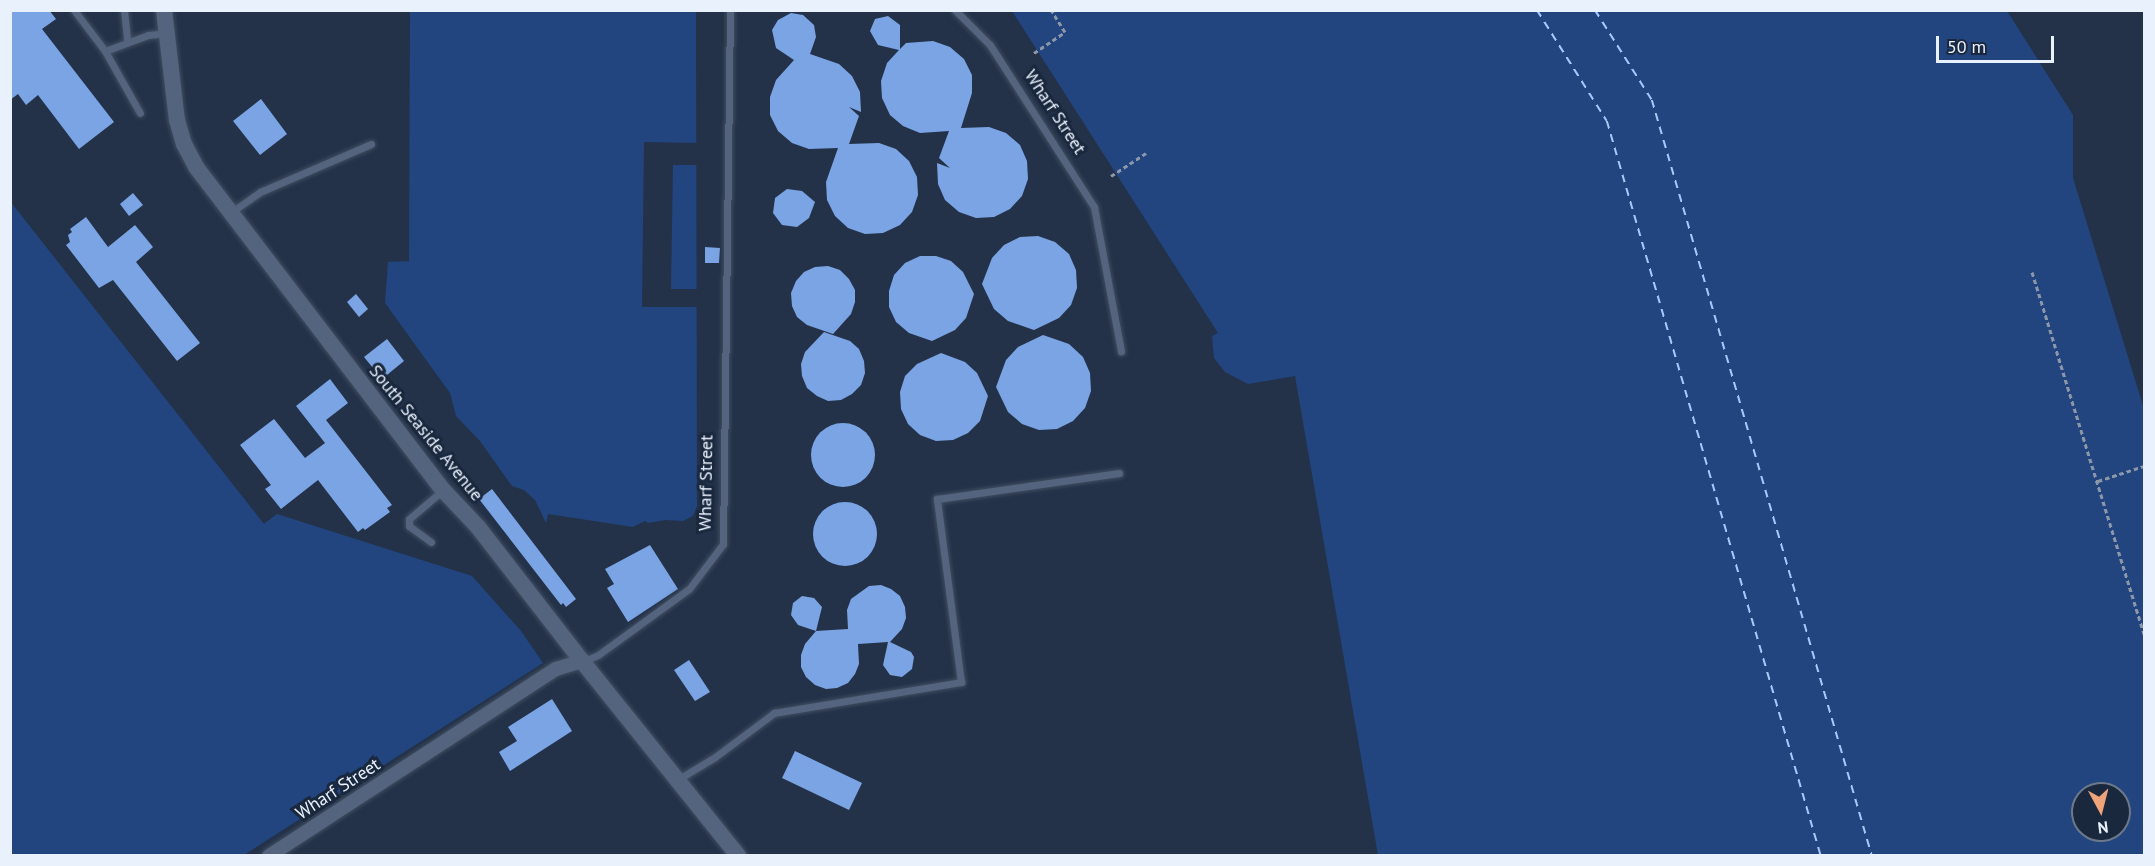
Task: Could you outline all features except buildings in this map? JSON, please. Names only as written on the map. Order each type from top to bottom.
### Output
[{"type":"street","name":"South Seaside Avenue","points":[[164,10],[174,101],[184,144],[196,167],[443,490],[478,527],[582,662],[735,853]]},
{"type":"street","name":"Wharf Street","points":[[269,855],[556,669],[582,662]]},
{"type":"lane","points":[[74,10],[105,51],[140,113]]},
{"type":"lane","points":[[124,10],[127,41]]},
{"type":"lane","name":"Wharf Street","points":[[582,662],[598,655],[689,589],[723,544],[730,10]]},
{"type":"lane","name":"Wharf Street","points":[[955,10],[990,45],[1094,207],[1121,351]]},
{"type":"lane","points":[[105,51],[127,41],[166,33]]},
{"type":"lane","points":[[230,213],[260,192],[371,144]]},
{"type":"lane","points":[[677,780],[715,757],[774,712],[961,682],[937,499],[1119,473]]},
{"type":"lane","points":[[431,542],[409,526],[409,519],[443,490]]},
{"type":"path","points":[[1034,53],[1065,32],[1051,10]]},
{"type":"path","points":[[1111,176],[1146,153]]},
{"type":"path","points":[[2031,272],[2145,634]]},
{"type":"path","points":[[2097,481],[2145,466]]},
{"type":"water","points":[[410,11],[696,11],[697,506],[693,516],[683,521],[665,520],[648,523],[645,521],[633,527],[548,514],[546,523],[535,500],[524,490],[512,486],[480,441],[456,416],[450,393],[385,303],[388,262],[409,261]]},
{"type":"water","points":[[1012,11],[2007,11],[2073,115],[2073,178],[2144,409],[2144,855],[1378,855],[1295,376],[1248,384],[1225,372],[1214,358],[1212,336],[1218,333]]},
{"type":"water","points":[[10,201],[264,524],[277,514],[472,576],[521,631],[543,663],[244,855],[11,855]]},
{"type":"pier","points":[[644,142],[699,143],[699,165],[673,165],[671,289],[699,289],[699,307],[642,307]]},
{"type":"ferry route","points":[[1537,10],[1607,121],[1821,856]]},
{"type":"ferry route","points":[[1595,10],[1652,100],[1872,856]]}]
